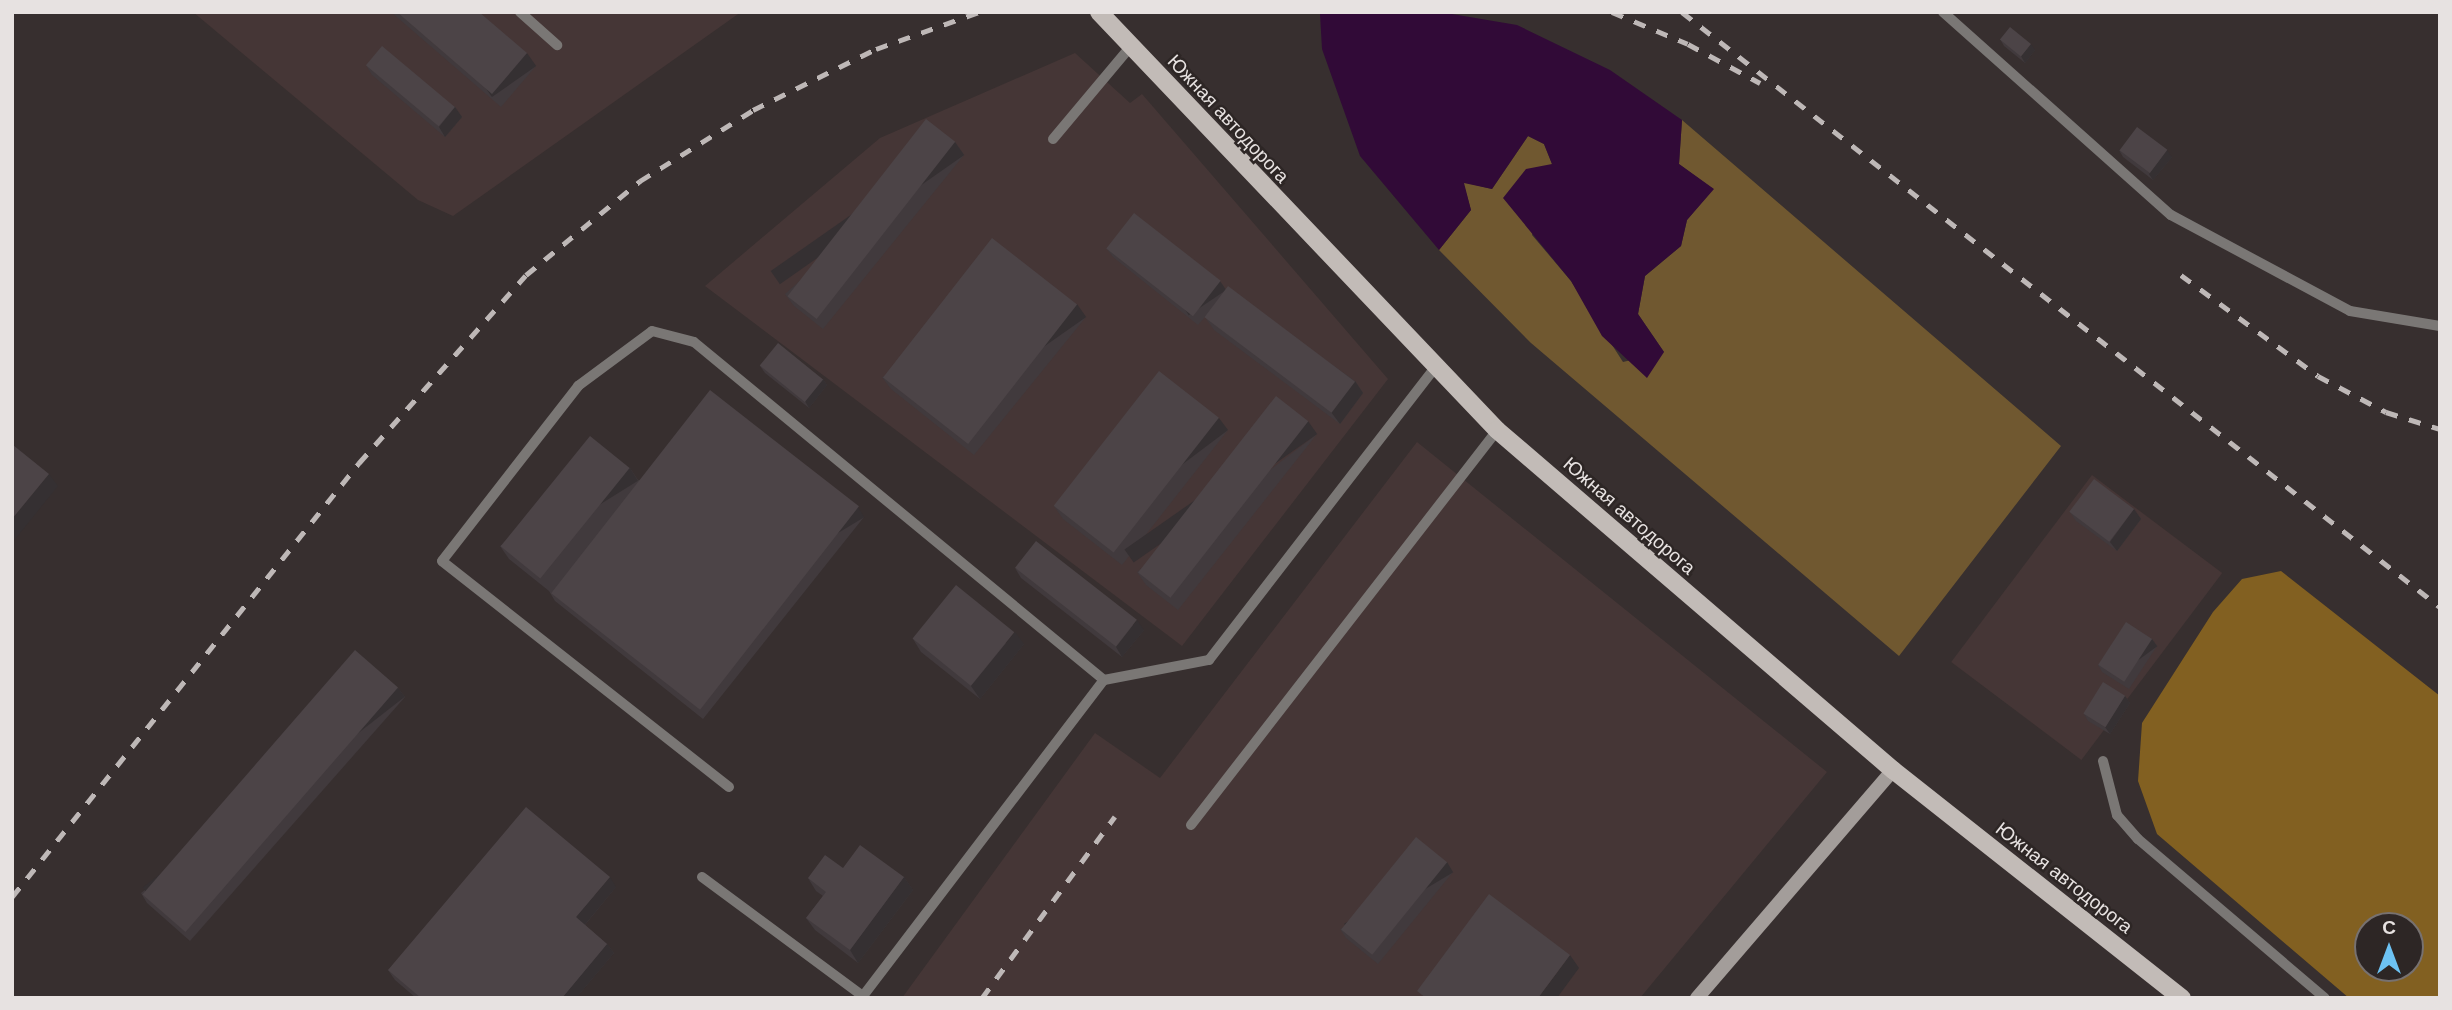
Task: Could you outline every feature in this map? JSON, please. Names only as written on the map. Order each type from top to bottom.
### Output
[{"type":"main road","name":"Южная автодорога","points":[[1099,12],[1434,369],[1497,430],[1894,770],[2182,998]]},
{"type":"street","points":[[1697,998],[1894,770]]},
{"type":"lane","points":[[520,12],[557,46]]},
{"type":"lane","points":[[1944,12],[2171,215],[2350,311],[2440,326]]},
{"type":"lane","points":[[1053,139],[1131,46]]},
{"type":"lane","points":[[729,787],[442,561],[578,386],[652,331],[694,342],[1104,680]]},
{"type":"lane","points":[[702,877],[863,996],[1104,680],[1209,660],[1434,369]]},
{"type":"lane","points":[[1191,824],[1497,430]]},
{"type":"lane","points":[[2103,761],[2117,815],[2138,839],[2325,998]]},
{"type":"shaded area","points":[[193,12],[741,12],[453,216],[418,200]]},
{"type":"shaded area","points":[[1440,12],[1517,25],[1610,70],[1682,120],[1679,164],[1714,189],[1687,220],[1681,246],[1645,276],[1638,314],[1664,352],[1647,378],[1602,336],[1571,281],[1503,198],[1526,169],[1552,164],[1544,144],[1528,136],[1492,189],[1464,183],[1471,210],[1439,250],[1360,156],[1322,49],[1320,14]]},
{"type":"shaded area","points":[[1075,53],[1130,103],[1142,94],[1388,379],[1182,646],[705,286],[880,138]]},
{"type":"shaded area","points":[[1682,120],[2061,446],[1899,656],[1531,343],[1439,250],[1471,210],[1463,182],[1492,189],[1528,136],[1544,144],[1552,164],[1532,235],[1571,281],[1623,362],[1664,352],[1638,314],[1645,276],[1681,246],[1687,220],[1713,189],[1679,164]]},
{"type":"shaded area","points":[[1417,442],[1827,772],[1640,998],[902,998],[1095,733],[1160,778]]},
{"type":"shaded area","points":[[2092,475],[2222,573],[2081,760],[1951,662]]},
{"type":"shaded area","points":[[2281,571],[2440,696],[2440,998],[2349,998],[2157,834],[2138,781],[2142,723],[2213,612],[2242,579]]},
{"type":"building","points":[[397,12],[479,12],[527,53],[492,94]]},
{"type":"building","points":[[2010,27],[2031,44],[2021,56],[2000,39]]},
{"type":"building","points":[[382,46],[455,107],[439,126],[366,65]]},
{"type":"building","points":[[926,119],[955,142],[817,319],[787,296]]},
{"type":"building","points":[[2137,127],[2167,150],[2150,173],[2120,150]]},
{"type":"building","points":[[1134,213],[1221,281],[1193,316],[1106,248]]},
{"type":"building","points":[[992,238],[1077,304],[968,444],[883,377]]},
{"type":"building","points":[[1228,286],[1355,382],[1332,413],[1205,317]]},
{"type":"building","points":[[778,343],[823,380],[805,402],[760,366]]},
{"type":"building","points":[[1159,371],[1219,418],[1114,553],[1054,506]]},
{"type":"building","points":[[710,390],[859,506],[700,710],[551,593]]},
{"type":"building","points":[[1276,396],[1308,421],[1170,598],[1138,573]]},
{"type":"building","points":[[590,436],[630,468],[540,578],[501,546]]},
{"type":"building","points":[[12,446],[49,474],[12,519]]},
{"type":"building","points":[[2094,479],[2134,509],[2109,542],[2069,512]]},
{"type":"building","points":[[1036,541],[1137,620],[1116,647],[1015,568]]},
{"type":"building","points":[[956,585],[1014,632],[971,686],[913,639]]},
{"type":"building","points":[[2126,622],[2152,639],[2124,682],[2098,665]]},
{"type":"building","points":[[355,650],[398,687],[185,932],[142,895]]},
{"type":"building","points":[[2103,682],[2125,696],[2105,727],[2083,713]]},
{"type":"building","points":[[526,807],[610,877],[576,917],[607,944],[562,998],[421,998],[388,970]]},
{"type":"building","points":[[1416,837],[1447,862],[1372,955],[1341,929]]},
{"type":"building","points":[[860,845],[904,877],[850,950],[806,918],[826,892],[808,878],[825,855],[843,868]]},
{"type":"building","points":[[1489,894],[1570,955],[1538,998],[1426,998],[1417,991]]},
{"type":"railway","points":[[12,897],[359,463],[526,275],[640,181],[753,110],[876,49],[979,12]]},
{"type":"railway","points":[[1612,12],[1688,44],[1760,83]]},
{"type":"railway","points":[[1682,12],[2440,607]]},
{"type":"railway","points":[[2181,275],[2318,376],[2386,412],[2440,429]]},
{"type":"railway","points":[[982,998],[1115,816]]}]
